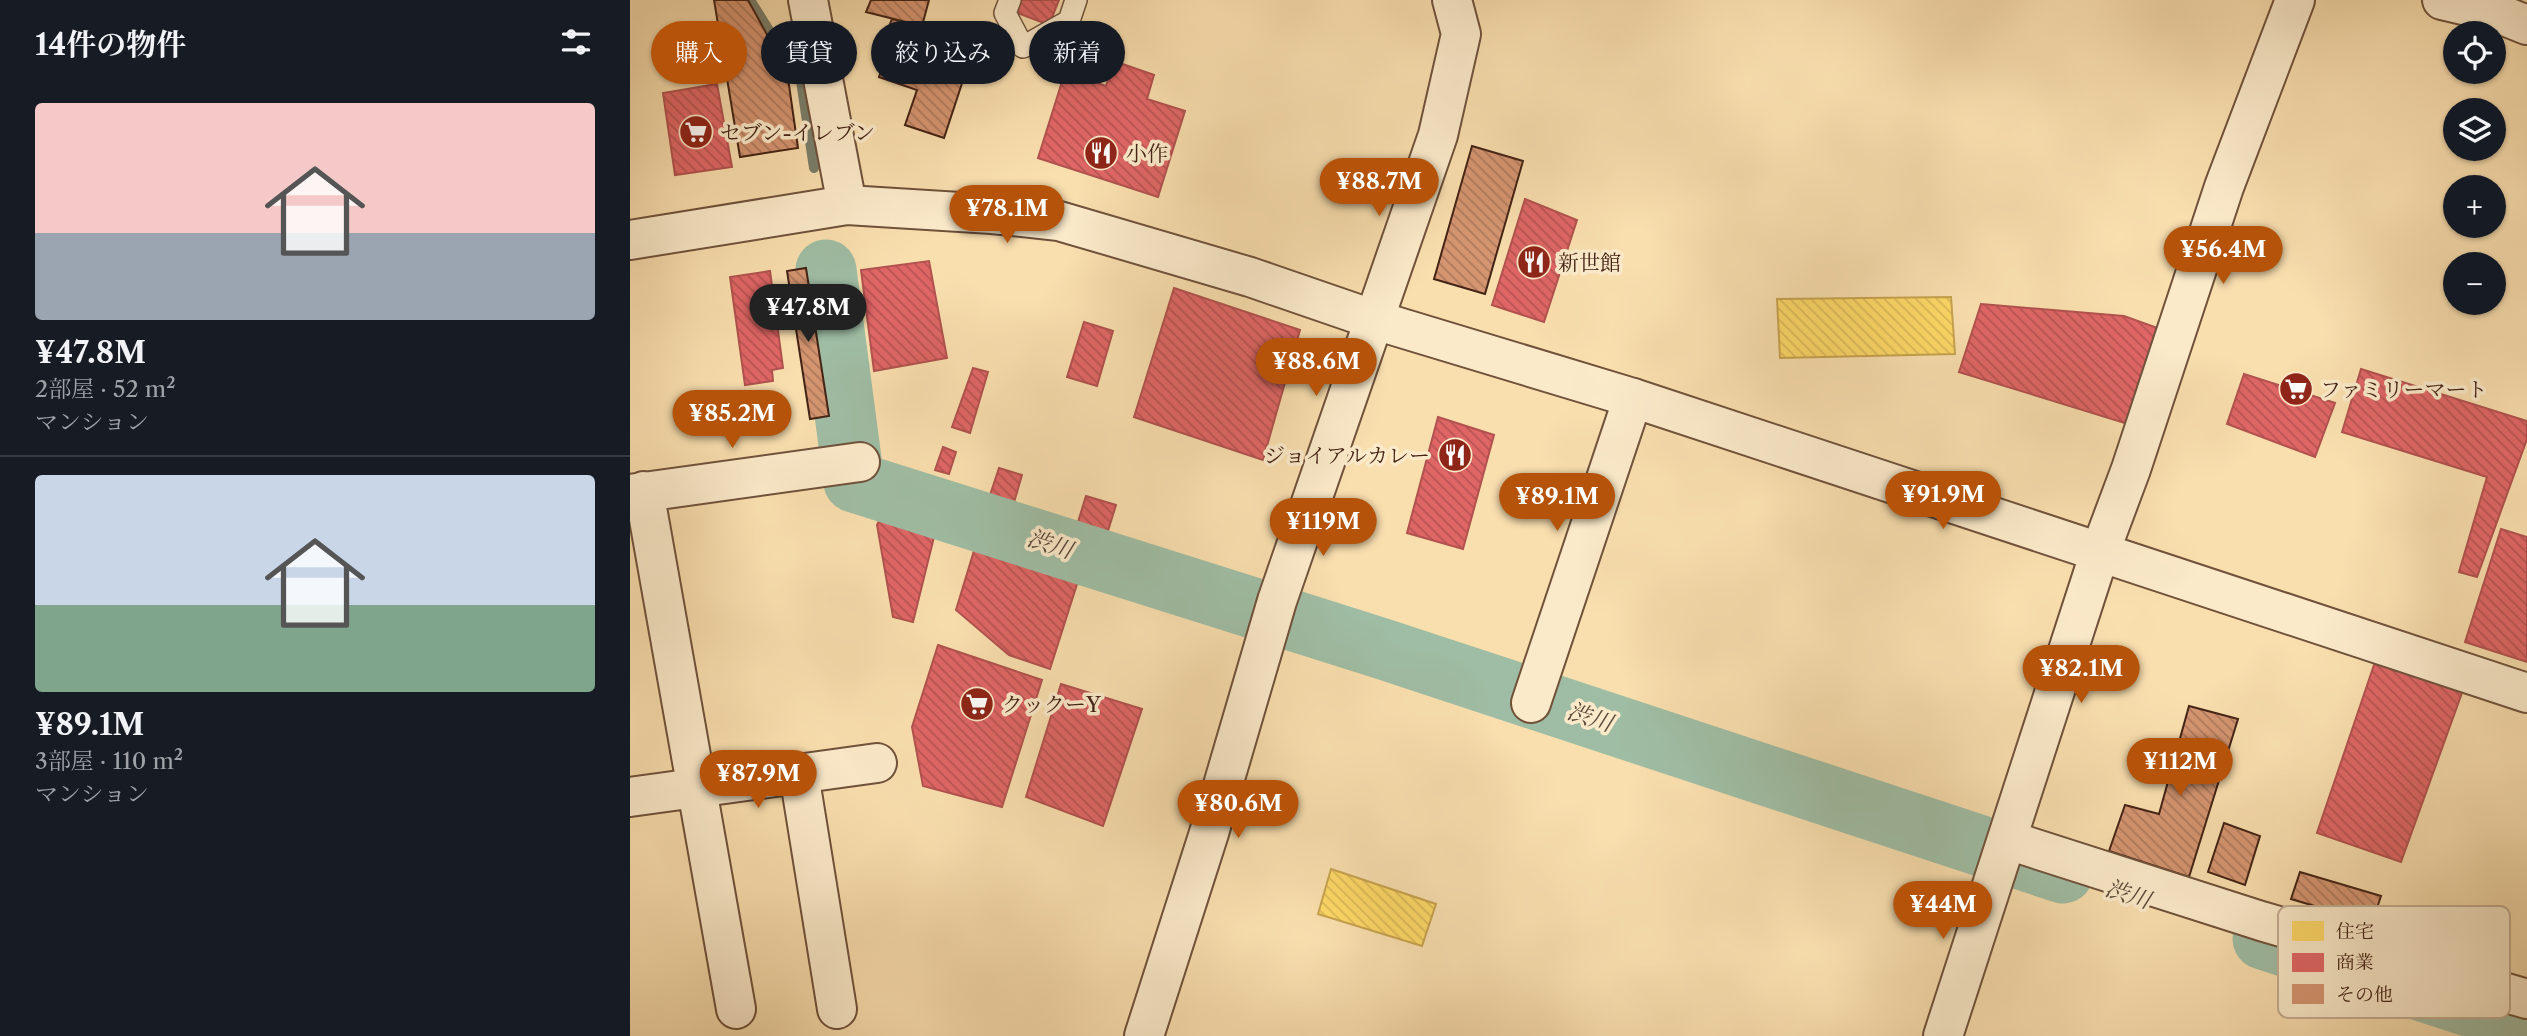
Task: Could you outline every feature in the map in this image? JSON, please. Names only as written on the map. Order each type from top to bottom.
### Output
[{"type":"street","points":[[808,0],[847,205]]},
{"type":"street","points":[[1144,1036],[1209,833],[1273,614],[1438,135],[1461,34],[1452,0]]},
{"type":"street","points":[[1944,1036],[2099,552],[2131,469],[2224,187],[2295,0]]},
{"type":"street","points":[[2442,0],[2497,13],[2527,25]]},
{"type":"street","points":[[630,240],[847,205],[1059,221],[1250,277],[1375,320],[1633,398],[2527,693]]},
{"type":"street","points":[[1533,695],[1633,398]]},
{"type":"street","points":[[736,1009],[696,788],[637,492],[854,463]]},
{"type":"street","points":[[630,797],[877,763]]},
{"type":"street","points":[[799,774],[837,1009]]},
{"type":"street","points":[[2004,849],[2278,926]]},
{"type":"street","points":[[2510,994],[2527,999]]},
{"type":"lane","points":[[1010,0],[1005,13],[1023,47],[1069,21],[1076,0]]},
{"type":"building: 住宅","points":[[1951,297],[1955,354],[1780,358],[1777,299]]},
{"type":"building: 住宅","points":[[1331,869],[1436,904],[1422,946],[1318,914]]},
{"type":"building: 商業","points":[[1020,0],[1059,0],[1051,21],[1039,21],[1015,12]]},
{"type":"building: 商業","points":[[1125,65],[1154,75],[1147,99],[1185,111],[1158,197],[1038,158],[1061,84],[1125,84]]},
{"type":"building: 商業","points":[[717,84],[732,167],[675,175],[663,93]]},
{"type":"building: 商業","name":"新世館","points":[[1525,199],[1577,220],[1544,322],[1492,305]]},
{"type":"building: 商業","points":[[929,261],[947,358],[874,371],[861,270]]},
{"type":"building: 商業","points":[[770,271],[783,368],[772,370],[773,381],[745,385],[730,277]]},
{"type":"building: 商業","points":[[1174,288],[1300,330],[1263,460],[1134,417]]},
{"type":"building: 商業","points":[[1981,304],[2124,316],[2166,331],[2128,424],[1959,372]]},
{"type":"building: 商業","points":[[1084,322],[1113,331],[1097,386],[1067,377]]},
{"type":"building: 商業","points":[[973,368],[988,372],[970,433],[952,427]]},
{"type":"building: 商業","points":[[2361,369],[2527,421],[2527,439],[2477,577],[2459,572],[2487,477],[2342,432]]},
{"type":"building: 商業","points":[[2244,374],[2335,403],[2315,457],[2227,424]]},
{"type":"building: 商業","points":[[1438,417],[1494,435],[1463,549],[1407,533]]},
{"type":"building: 商業","points":[[943,447],[956,452],[949,474],[935,470]]},
{"type":"building: 商業","points":[[999,468],[1022,475],[1013,506],[989,498]]},
{"type":"building: 商業","points":[[1086,496],[1116,505],[1107,534],[1077,525]]},
{"type":"building: 商業","points":[[883,513],[936,529],[913,622],[893,617],[877,525]]},
{"type":"building: 商業","points":[[2501,529],[2527,537],[2527,662],[2465,642]]},
{"type":"building: 商業","points":[[976,544],[1078,581],[1050,669],[1009,655],[956,610]]},
{"type":"building: 商業","name":"クックーY","points":[[938,645],[1042,680],[1002,807],[923,786],[912,727]]},
{"type":"building: 商業","points":[[2376,659],[2463,690],[2401,862],[2317,833]]},
{"type":"building: 商業","points":[[1061,684],[1142,709],[1103,826],[1026,797]]},
{"type":"building: その他","points":[[714,0],[748,0],[761,24],[761,84],[789,84],[798,148],[740,157],[728,84],[747,84],[747,21],[717,21]]},
{"type":"building: その他","points":[[871,0],[929,0],[923,21],[902,21],[866,12]]},
{"type":"building: その他","points":[[899,84],[962,84],[944,138],[905,125],[917,90]]},
{"type":"building: その他","points":[[1472,146],[1523,161],[1485,294],[1434,279]]},
{"type":"building: その他","points":[[806,268],[829,416],[810,419],[787,271]]},
{"type":"building: その他","points":[[2189,706],[2238,719],[2189,877],[2109,851],[2125,805],[2159,814]]},
{"type":"building: その他","points":[[2224,823],[2260,836],[2245,885],[2208,872]]},
{"type":"building: その他","points":[[2300,872],[2381,896],[2378,906],[2315,906],[2291,899]]},
{"type":"waterway","name":"渋川","points":[[750,0],[801,81],[814,168]]},
{"type":"waterway","name":"渋川","points":[[826,270],[854,482],[1383,649],[2063,873]]},
{"type":"waterway","name":"渋川","points":[[2263,939],[2278,944]]},
{"type":"waterway","name":"渋川","points":[[2506,1018],[2527,1025]]},
{"type":"place","name":"セブン-イレブン","points":[[696,132]]},
{"type":"place","name":"小作","points":[[1101,153]]},
{"type":"place","name":"新世館","points":[[1534,262]]},
{"type":"place","name":"ファミリーマート","points":[[2296,389]]},
{"type":"place","name":"ジョイアルカレー","points":[[1455,455]]},
{"type":"place","name":"クックーY","points":[[977,704]]}]
